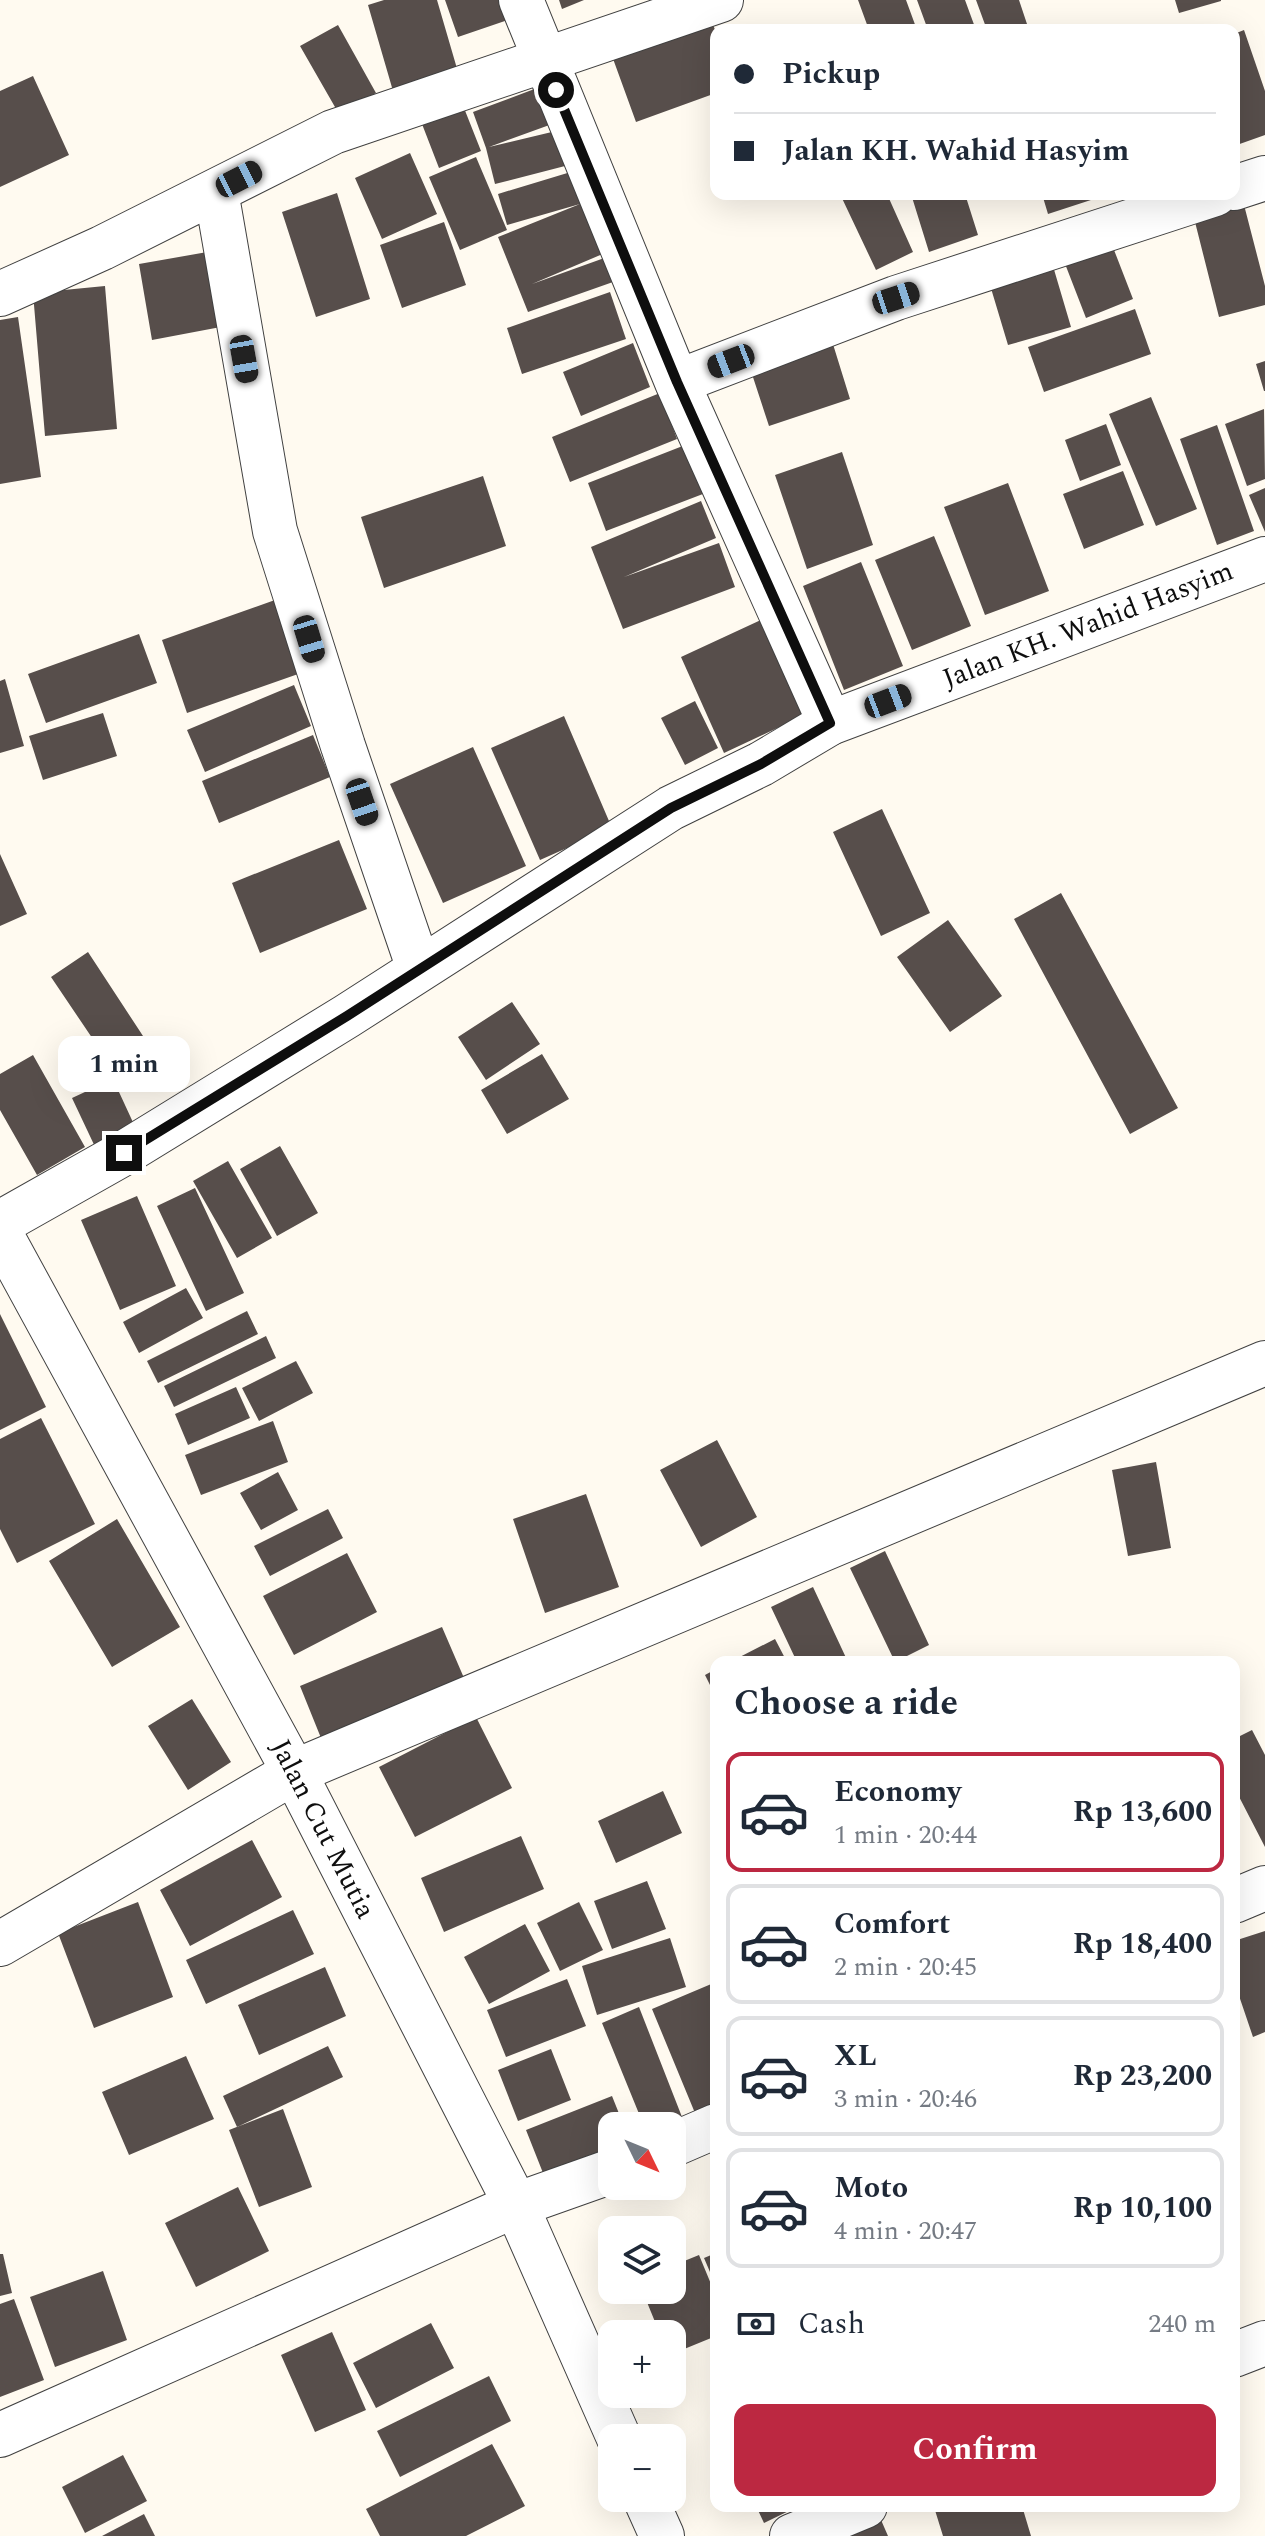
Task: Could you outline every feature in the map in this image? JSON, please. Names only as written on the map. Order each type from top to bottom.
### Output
[{"type":"street","points":[[521,0],[677,382],[830,723]]},
{"type":"street","points":[[0,294],[102,248],[333,132],[721,0]]},
{"type":"street","points":[[1240,186],[1265,178]]},
{"type":"street","points":[[216,191],[275,531],[343,746],[419,969]]},
{"type":"street","points":[[677,382],[896,298],[1197,200]]},
{"type":"street","name":"Jalan KH. Wahid Hasyim","points":[[0,1223],[124,1153],[671,808],[761,764],[830,723],[1265,559]]},
{"type":"street","name":"Jalan Cut Mutia","points":[[0,1233],[294,1772],[516,2205],[613,2424]]},
{"type":"street","points":[[0,1944],[294,1772],[1265,1363]]},
{"type":"street","points":[[1240,1898],[1265,1888]]},
{"type":"street","points":[[686,2139],[710,2129]]},
{"type":"street","points":[[0,2435],[516,2205],[598,2176]]},
{"type":"street","points":[[1240,2353],[1265,2343]]},
{"type":"street","points":[[651,2512],[662,2536]]},
{"type":"street","points":[[792,2536],[850,2512]]},
{"type":"building","points":[[384,0],[437,0],[458,72],[393,91],[368,5]]},
{"type":"building","points":[[445,0],[505,0],[511,19],[458,37]]},
{"type":"building","points":[[559,0],[584,0],[562,9]]},
{"type":"building","points":[[858,0],[906,0],[915,24],[867,24]]},
{"type":"building","points":[[917,0],[965,0],[974,24],[926,24]]},
{"type":"building","points":[[976,0],[1019,0],[1027,24],[985,24]]},
{"type":"building","points":[[1175,0],[1221,0],[1221,1],[1179,13]]},
{"type":"building","points":[[711,20],[713,24],[710,24],[710,95],[636,122],[612,56]]},
{"type":"building","points":[[338,25],[376,93],[339,114],[300,46]]},
{"type":"building","points":[[1244,30],[1265,91],[1265,135],[1240,144],[1240,32]]},
{"type":"building","points":[[33,76],[69,155],[0,187],[0,91]]},
{"type":"building","points":[[553,82],[566,119],[489,147],[556,131],[565,166],[495,184],[473,112]]},
{"type":"building","points":[[464,108],[481,151],[439,168],[422,124]]},
{"type":"building","points":[[410,153],[437,214],[382,239],[355,178]]},
{"type":"building","points":[[476,157],[507,230],[460,250],[429,177]]},
{"type":"building","points":[[574,171],[605,253],[532,284],[621,252],[630,276],[528,312],[498,237],[580,204],[507,225],[498,194]]},
{"type":"building","points":[[337,193],[370,299],[316,317],[282,212]]},
{"type":"building","points":[[843,200],[890,200],[913,252],[876,270]]},
{"type":"building","points":[[913,200],[967,200],[978,235],[929,252]]},
{"type":"building","points":[[1044,200],[1091,200],[1048,214]]},
{"type":"building","points":[[1243,201],[1265,286],[1265,305],[1219,317],[1193,214]]},
{"type":"building","points":[[444,222],[466,285],[402,308],[380,245]]},
{"type":"building","points":[[1109,237],[1133,299],[1086,318],[1062,256]]},
{"type":"building","points":[[213,251],[226,326],[152,340],[139,264]]},
{"type":"building","points":[[1050,256],[1071,327],[1008,345],[987,275]]},
{"type":"building","points":[[105,286],[117,429],[45,436],[33,293]]},
{"type":"building","points":[[610,292],[626,339],[522,374],[507,328]]},
{"type":"building","points":[[1135,309],[1151,354],[1044,392],[1028,347]]},
{"type":"building","points":[[18,317],[41,477],[0,484],[0,320]]},
{"type":"building","points":[[832,341],[850,399],[769,426],[750,368]]},
{"type":"building","points":[[633,343],[650,387],[581,416],[563,372]]},
{"type":"building","points":[[1265,361],[1265,391],[1264,391],[1256,364]]},
{"type":"building","points":[[660,393],[677,439],[570,482],[552,437]]},
{"type":"building","points":[[1151,397],[1197,509],[1156,526],[1109,414]]},
{"type":"building","points":[[1264,409],[1265,479],[1247,486],[1225,424]]},
{"type":"building","points":[[1106,424],[1121,465],[1080,481],[1065,440]]},
{"type":"building","points":[[1217,425],[1254,531],[1217,545],[1180,439]]},
{"type":"building","points":[[698,440],[716,489],[606,531],[588,483]]},
{"type":"building","points":[[842,452],[873,545],[807,569],[775,475]]},
{"type":"building","points":[[1123,471],[1144,525],[1084,549],[1063,494]]},
{"type":"building","points":[[483,476],[506,546],[384,588],[361,517]]},
{"type":"building","points":[[1008,483],[1049,591],[985,615],[944,507]]},
{"type":"building","points":[[1265,488],[1265,532],[1249,495]]},
{"type":"building","points":[[701,501],[716,538],[624,577],[719,543],[735,587],[623,629],[591,547]]},
{"type":"building","points":[[934,536],[971,626],[912,650],[875,560]]},
{"type":"building","points":[[861,562],[903,666],[844,690],[803,586]]},
{"type":"building","points":[[275,600],[301,673],[187,713],[162,640]]},
{"type":"building","points":[[763,619],[807,714],[724,753],[681,657]]},
{"type":"building","points":[[139,634],[157,683],[46,723],[28,674]]},
{"type":"building","points":[[5,679],[24,746],[0,753],[0,681]]},
{"type":"building","points":[[294,685],[311,726],[205,772],[187,730]]},
{"type":"building","points":[[695,701],[718,748],[685,765],[661,718]]},
{"type":"building","points":[[103,713],[117,756],[43,780],[29,736]]},
{"type":"building","points":[[564,716],[612,828],[540,860],[491,748]]},
{"type":"building","points":[[313,735],[330,777],[219,823],[202,781]]},
{"type":"building","points":[[473,747],[526,866],[443,903],[390,784]]},
{"type":"building","points":[[882,809],[930,913],[881,936],[833,832]]},
{"type":"building","points":[[339,840],[367,909],[260,953],[232,883]]},
{"type":"building","points":[[0,854],[27,914],[0,926]]},
{"type":"building","points":[[1061,893],[1178,1108],[1130,1134],[1014,919]]},
{"type":"building","points":[[948,920],[1002,996],[950,1032],[897,957]]},
{"type":"building","points":[[88,952],[143,1036],[107,1060],[51,977]]},
{"type":"building","points":[[512,1002],[540,1044],[486,1080],[458,1037]]},
{"type":"building","points":[[542,1054],[569,1099],[507,1134],[481,1090]]},
{"type":"building","points":[[33,1055],[85,1147],[37,1175],[0,1110],[0,1074]]},
{"type":"building","points":[[113,1079],[137,1131],[97,1151],[72,1098]]},
{"type":"building","points":[[280,1146],[318,1213],[277,1236],[240,1169]]},
{"type":"building","points":[[228,1161],[272,1238],[237,1258],[193,1181]]},
{"type":"building","points":[[195,1188],[244,1293],[206,1311],[157,1206]]},
{"type":"building","points":[[137,1196],[176,1286],[120,1310],[81,1220]]},
{"type":"building","points":[[186,1288],[203,1318],[139,1353],[123,1322]]},
{"type":"building","points":[[247,1311],[258,1334],[158,1383],[147,1361]]},
{"type":"building","points":[[0,1314],[46,1407],[0,1430]]},
{"type":"building","points":[[266,1336],[276,1358],[174,1407],[164,1386]]},
{"type":"building","points":[[296,1361],[313,1393],[259,1421],[242,1388]]},
{"type":"building","points":[[236,1387],[250,1418],[188,1445],[175,1414]]},
{"type":"building","points":[[41,1418],[95,1524],[17,1563],[0,1529],[0,1439]]},
{"type":"building","points":[[273,1421],[288,1462],[201,1495],[185,1455]]},
{"type":"building","points":[[717,1440],[757,1517],[701,1547],[660,1470]]},
{"type":"building","points":[[1156,1462],[1171,1548],[1128,1556],[1112,1470]]},
{"type":"building","points":[[278,1472],[298,1510],[261,1530],[240,1493]]},
{"type":"building","points":[[586,1494],[619,1587],[545,1613],[513,1519]]},
{"type":"building","points":[[328,1509],[343,1538],[270,1576],[254,1546]]},
{"type":"building","points":[[117,1519],[180,1627],[112,1667],[49,1561]]},
{"type":"building","points":[[885,1551],[929,1645],[907,1656],[892,1656],[850,1568]]},
{"type":"building","points":[[347,1553],[377,1612],[294,1655],[263,1596]]},
{"type":"building","points":[[813,1587],[845,1656],[794,1656],[771,1607]]},
{"type":"building","points":[[442,1627],[464,1678],[321,1738],[300,1686]]},
{"type":"building","points":[[775,1639],[784,1656],[742,1656]]},
{"type":"building","points":[[192,1699],[231,1762],[188,1790],[148,1726]]},
{"type":"building","points":[[476,1717],[512,1788],[415,1837],[379,1767]]},
{"type":"building","points":[[1252,1730],[1265,1755],[1265,1847],[1240,1799],[1240,1736]]},
{"type":"building","points":[[663,1791],[682,1833],[616,1863],[598,1821]]},
{"type":"building","points":[[521,1836],[544,1889],[444,1932],[421,1878]]},
{"type":"building","points":[[252,1840],[282,1897],[190,1946],[160,1890]]},
{"type":"building","points":[[647,1881],[666,1929],[612,1949],[594,1901]]},
{"type":"building","points":[[138,1902],[173,1997],[94,2028],[58,1933]]},
{"type":"building","points":[[579,1902],[603,1950],[560,1971],[537,1923]]},
{"type":"building","points":[[293,1910],[314,1954],[206,2004],[186,1960]]},
{"type":"building","points":[[525,1924],[550,1971],[489,2004],[464,1957]]},
{"type":"building","points":[[1265,1931],[1265,2032],[1253,2037],[1240,1999],[1240,1939]]},
{"type":"building","points":[[670,1938],[686,1987],[597,2015],[582,1966]]},
{"type":"building","points":[[325,1967],[346,2016],[259,2055],[238,2005]]},
{"type":"building","points":[[567,1979],[586,2026],[506,2057],[487,2010]]},
{"type":"building","points":[[710,1985],[710,2107],[695,2113],[652,2009]]},
{"type":"building","points":[[639,2007],[680,2112],[638,2112],[602,2023]]},
{"type":"building","points":[[328,2046],[343,2077],[237,2127],[223,2096]]},
{"type":"building","points":[[551,2049],[571,2100],[518,2121],[498,2070]]},
{"type":"building","points":[[186,2056],[214,2119],[129,2155],[102,2092]]},
{"type":"building","points":[[612,2096],[618,2112],[598,2112],[598,2156],[545,2178],[526,2130]]},
{"type":"building","points":[[283,2109],[312,2187],[259,2207],[229,2130]]},
{"type":"building","points":[[238,2187],[269,2251],[196,2287],[165,2223]]},
{"type":"building","points":[[0,2254],[3,2254],[12,2293],[0,2296]]},
{"type":"building","points":[[699,2255],[710,2282],[710,2338],[686,2348],[686,2320],[654,2320],[648,2304],[686,2304],[686,2260]]},
{"type":"building","points":[[710,2256],[710,2272],[704,2258]]},
{"type":"building","points":[[103,2271],[127,2340],[55,2367],[30,2297]]},
{"type":"building","points":[[14,2299],[44,2380],[0,2397],[0,2304]]},
{"type":"building","points":[[431,2323],[454,2368],[376,2408],[353,2363]]},
{"type":"building","points":[[332,2332],[366,2410],[315,2432],[281,2355]]},
{"type":"building","points":[[489,2376],[511,2421],[400,2477],[377,2431]]},
{"type":"building","points":[[492,2444],[525,2506],[466,2536],[380,2536],[366,2509]]},
{"type":"building","points":[[123,2455],[147,2501],[85,2533],[62,2487]]},
{"type":"building","points":[[759,2512],[787,2512],[764,2523]]},
{"type":"building","points":[[936,2512],[1024,2512],[1031,2536],[943,2536]]},
{"type":"building","points":[[878,2513],[888,2536],[831,2536]]},
{"type":"building","points":[[144,2514],[155,2536],[102,2536]]},
{"type":"route","points":[[124,1153],[347,1016],[671,808],[761,764],[830,723],[677,382],[556,90]]}]
